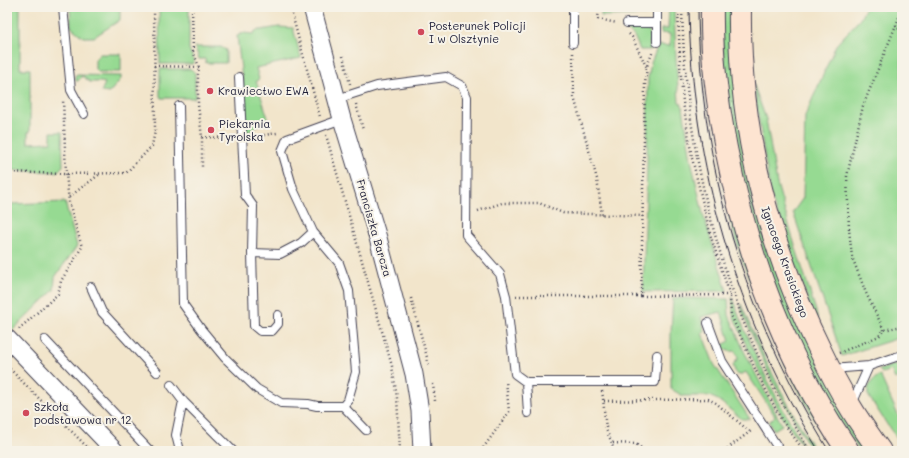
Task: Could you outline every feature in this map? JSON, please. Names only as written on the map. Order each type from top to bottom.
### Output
[{"type":"main road","points":[[712,7],[714,61],[719,114],[734,190],[744,228],[758,271],[787,343],[819,405],[848,451]]},
{"type":"main road","name":"Ignacego Krasickiego","points":[[740,7],[743,82],[750,136],[762,196],[772,231],[792,289],[807,325],[835,361],[850,408],[880,451]]},
{"type":"street","name":"Franciszka Barcza","points":[[312,7],[342,119],[378,238],[414,374],[420,411],[422,451]]},
{"type":"street","points":[[10,336],[115,451]]},
{"type":"lane","points":[[63,7],[71,90],[84,114]]},
{"type":"lane","points":[[573,7],[573,43]]},
{"type":"lane","points":[[657,7],[657,42]]},
{"type":"lane","points":[[624,25],[657,23]]},
{"type":"lane","points":[[239,77],[245,195],[253,206],[252,253],[254,326],[260,332],[272,331],[278,324],[278,316]]},
{"type":"lane","points":[[337,99],[377,86],[446,77],[462,86],[467,97],[466,235],[500,274],[506,296],[515,374],[526,382],[655,382],[657,355]]},
{"type":"lane","points":[[179,106],[183,304],[225,358],[257,389],[281,403],[308,404],[317,406],[343,406],[366,430]]},
{"type":"lane","points":[[342,119],[287,139],[282,151],[293,188],[313,232],[339,263],[349,291],[356,372],[348,400],[343,406]]},
{"type":"lane","points":[[252,253],[280,254],[301,242],[313,232]]},
{"type":"lane","points":[[91,287],[102,312],[158,372]]},
{"type":"lane","points":[[708,323],[722,361],[780,451]]},
{"type":"lane","points":[[45,340],[150,451]]},
{"type":"lane","points":[[835,361],[869,366],[902,355]]},
{"type":"lane","points":[[850,408],[869,366]]},
{"type":"lane","points":[[526,382],[528,413]]},
{"type":"lane","points":[[170,385],[183,401],[233,451]]},
{"type":"lane","points":[[180,451],[176,435],[183,401]]},
{"type":"path","points":[[7,172],[66,174],[126,173],[152,146],[155,131],[156,103],[154,66],[154,7]]},
{"type":"path","points":[[192,7],[193,51],[199,67],[198,105],[202,137],[202,168]]},
{"type":"path","points":[[290,7],[392,366],[397,398],[400,451]]},
{"type":"path","points":[[598,7],[598,19],[624,25]]},
{"type":"path","points":[[678,7],[681,81],[692,158],[709,230],[730,295],[731,315],[756,371],[781,419],[804,451]]},
{"type":"path","points":[[682,7],[684,62],[689,106],[699,171],[713,229],[740,313],[754,347],[774,389],[810,451]]},
{"type":"path","points":[[884,330],[866,293],[852,257],[849,229],[847,176],[863,106],[902,10]]},
{"type":"path","points":[[617,23],[624,25]]},
{"type":"path","points":[[896,25],[902,33]]},
{"type":"path","points":[[627,32],[632,37],[647,68]]},
{"type":"path","points":[[641,296],[645,84],[647,68],[657,42]]},
{"type":"path","points":[[573,43],[574,97],[597,179],[602,215]]},
{"type":"path","points":[[154,66],[199,67]]},
{"type":"path","points":[[202,137],[242,138],[276,133],[287,139]]},
{"type":"path","points":[[10,336],[58,294],[60,281],[82,247],[69,197],[66,174],[65,143]]},
{"type":"path","points":[[69,197],[100,174]]},
{"type":"path","points":[[478,212],[502,203],[539,203],[563,213],[643,216]]},
{"type":"path","points":[[506,296],[730,295]]},
{"type":"path","points":[[835,361],[880,336],[884,330],[902,326]]},
{"type":"path","points":[[7,366],[91,451]]},
{"type":"path","points":[[600,382],[604,401],[606,428],[613,443],[613,451]]},
{"type":"path","points":[[604,401],[708,399],[716,403],[750,431]]},
{"type":"path","points":[[724,451],[754,428]]},
{"type":"path","points":[[613,443],[636,444],[645,451]]},
{"type":"green space","points":[[7,7],[20,7],[20,69],[30,69],[30,132],[28,132],[28,143],[51,142],[51,132],[62,132],[63,166],[57,172],[7,170]]},
{"type":"green space","points":[[70,7],[120,7],[120,20],[94,37],[83,37],[71,27]]},
{"type":"green space","points":[[159,7],[189,7],[189,49],[194,61],[192,64],[160,64]]},
{"type":"green space","points":[[601,7],[646,7],[646,15],[601,16]]},
{"type":"green space","points":[[669,7],[674,7],[679,102],[683,107],[691,160],[703,214],[727,291],[643,292],[648,78],[651,63],[658,45],[670,46],[670,34],[661,33],[661,29],[668,29]]},
{"type":"green space","points":[[719,7],[731,7],[742,143],[868,451],[862,451],[859,449],[834,413],[790,334],[734,161]]},
{"type":"green space","points":[[866,7],[902,7],[902,337],[842,356],[793,212],[803,198],[805,116],[836,45],[860,19]]},
{"type":"green space","points":[[279,27],[293,28],[301,58],[256,68],[259,79],[256,81],[268,118],[246,134],[245,102],[237,36],[243,33],[254,34],[255,31]]},
{"type":"green space","points":[[624,27],[649,29],[650,50],[640,50],[634,36]]},
{"type":"green space","points":[[195,47],[221,47],[226,50],[226,63],[206,63],[205,59],[199,59]]},
{"type":"green space","points":[[100,54],[121,54],[121,72],[98,72],[95,69],[95,59]]},
{"type":"green space","points":[[160,69],[191,69],[195,73],[195,98],[161,98]]},
{"type":"green space","points":[[75,75],[121,76],[121,79],[109,93],[101,92],[105,83],[90,82],[82,76],[78,81],[76,81]]},
{"type":"green space","points":[[753,83],[766,119],[777,184],[816,311],[820,333],[771,197]]},
{"type":"green space","points":[[7,196],[11,204],[65,202],[77,246],[55,277],[54,290],[12,331],[7,325]]},
{"type":"green space","points":[[730,204],[839,451],[834,451],[817,422],[785,363],[771,332],[735,238],[726,205]]},
{"type":"green space","points":[[732,296],[757,359],[804,447],[784,420],[748,349],[733,315]]},
{"type":"green space","points":[[673,298],[728,299],[729,315],[744,351],[782,425],[774,430],[769,422],[775,416],[746,372],[740,375],[736,374],[733,365],[738,358],[735,351],[728,351],[722,346],[730,341],[721,312],[701,317],[705,332],[702,333],[714,364],[750,419],[742,419],[718,400],[709,396],[683,396],[671,389],[671,332]]},
{"type":"green space","points":[[741,304],[775,379],[815,451],[812,451],[771,378],[742,312]]},
{"type":"green space","points":[[896,364],[902,368],[902,375],[895,379],[891,370],[882,373],[879,370]]},
{"type":"green space","points":[[880,375],[902,424],[902,444],[890,429],[868,395],[868,388],[871,383]]},
{"type":"tram line","points":[[689,7],[692,66],[698,124],[709,182],[724,238],[742,293],[764,347],[790,400],[819,451]]},
{"type":"tram line","points":[[698,7],[700,66],[707,124],[718,182],[732,238],[751,293],[773,347],[799,400],[829,451]]},
{"type":"place","name":"Posterunek Policji I w Olsztynie","points":[[421,32]]},
{"type":"place","name":"Krawiectwo EWA","points":[[210,91]]},
{"type":"place","name":"Piekarnia Tyrolska","points":[[211,130]]},
{"type":"place","name":"Szkoła podstawowa nr 12","points":[[26,413]]}]
